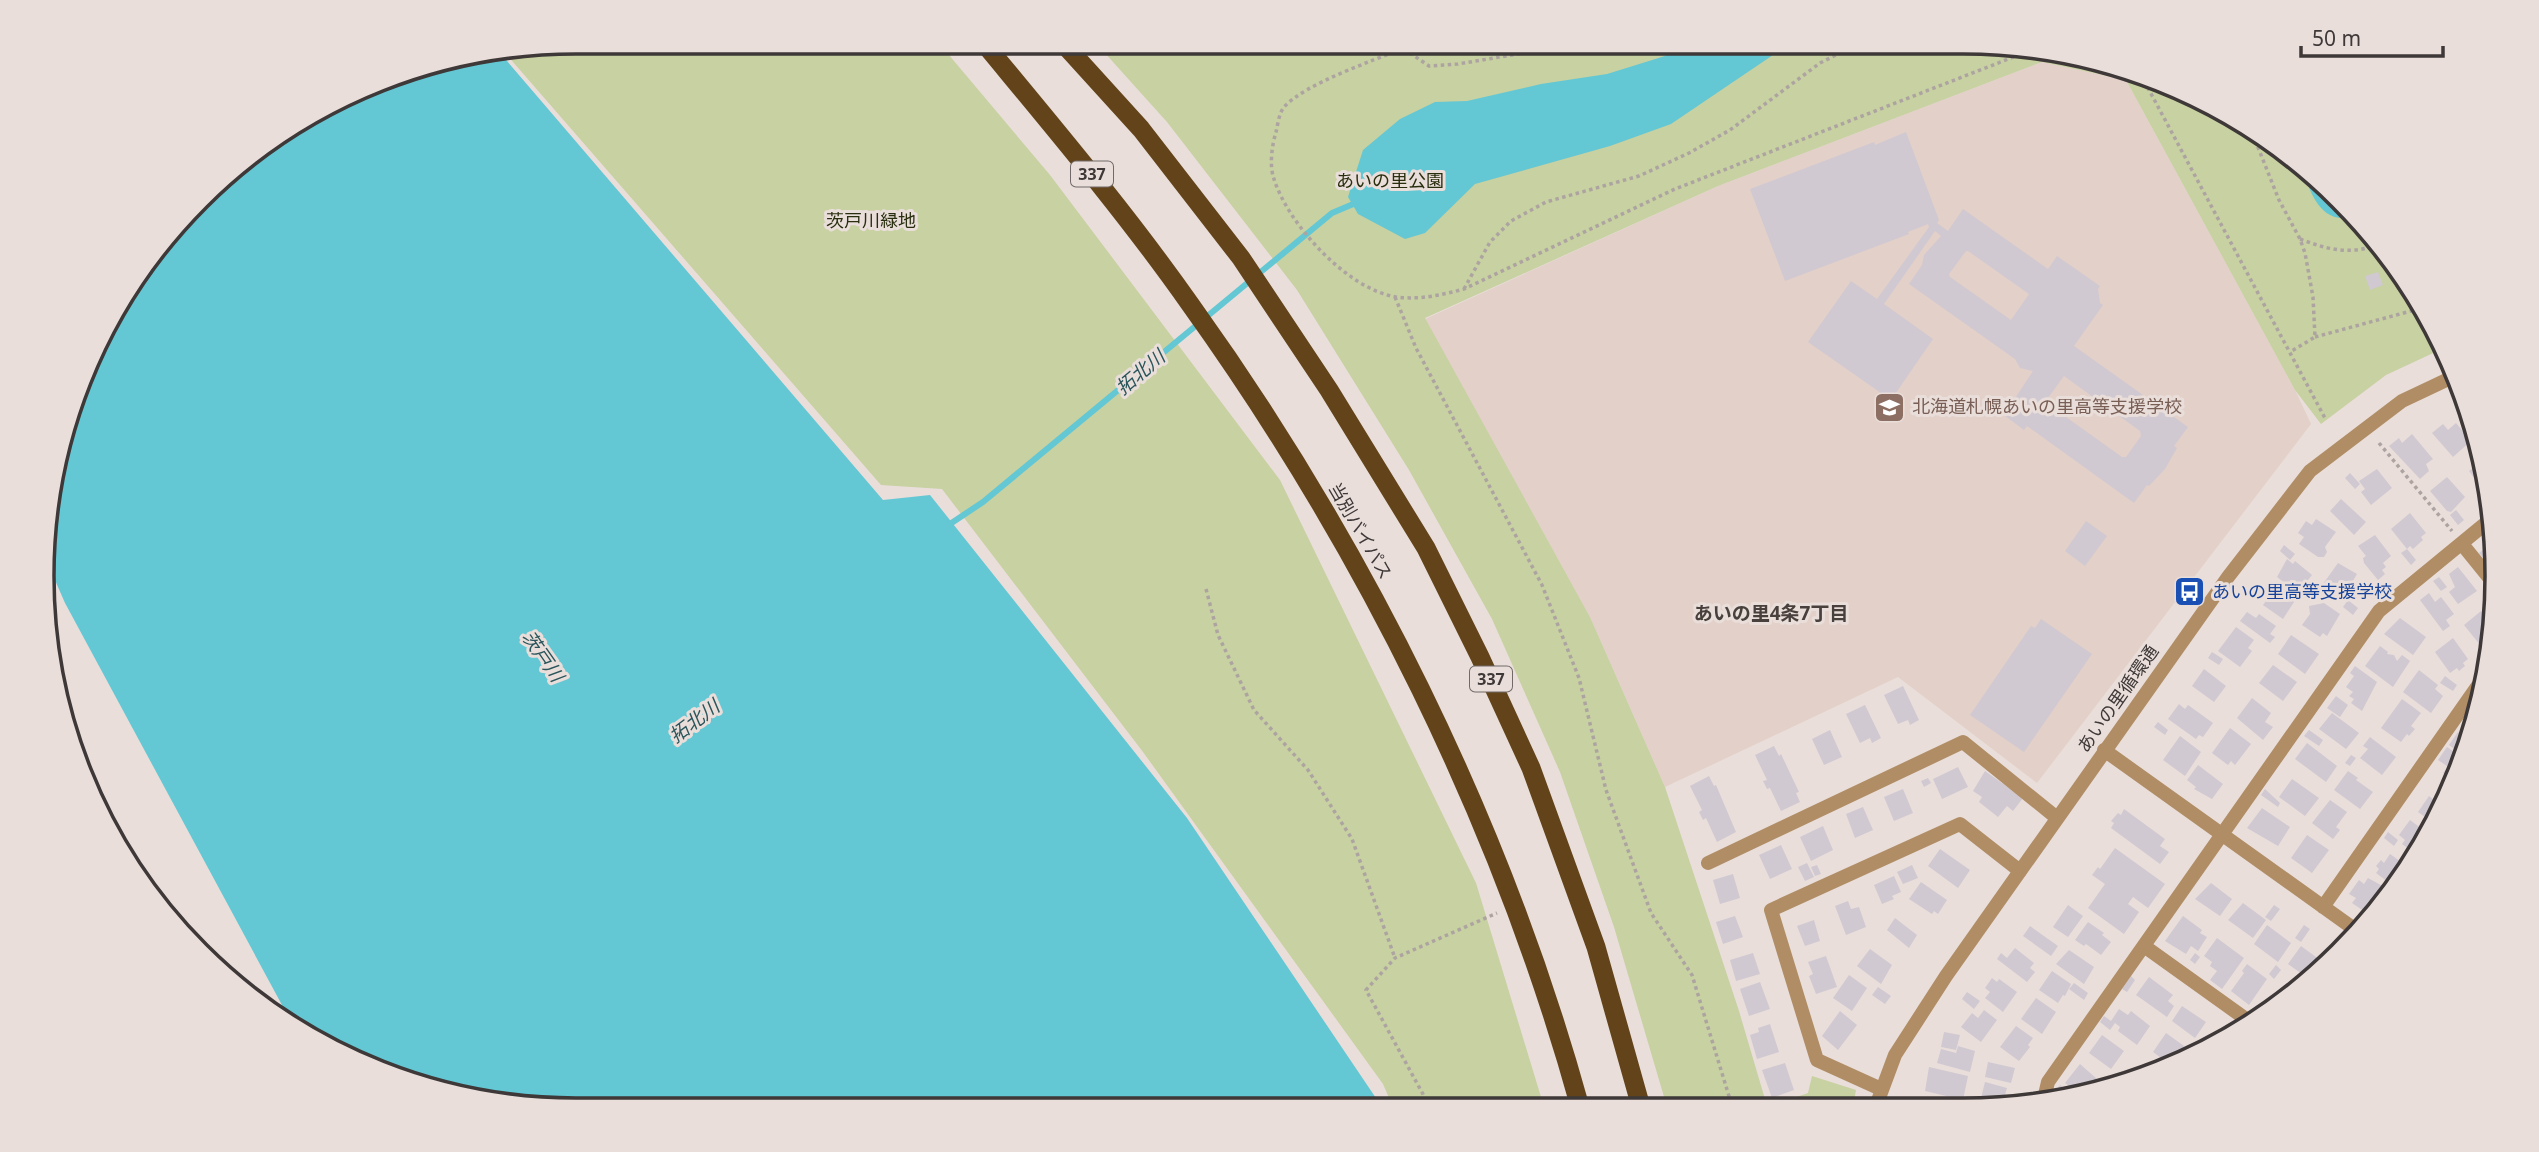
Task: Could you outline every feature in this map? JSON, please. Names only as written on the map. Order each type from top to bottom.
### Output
[{"type":"highway","name":"当別バイパス","points":[[993,54],[1100,183],[1195,310],[1273,427],[1362,574],[1457,768],[1533,956],[1577,1098]]},
{"type":"highway","name":"337","points":[[1073,54],[1141,129],[1247,267],[1329,390],[1426,548],[1531,768],[1596,947],[1638,1098]]},
{"type":"street","name":"あいの里循環通","points":[[1878,1098],[1895,1055],[2020,871],[2228,577],[2310,471],[2402,401],[2446,380]]},
{"type":"street","points":[[2046,1091],[2048,1082],[2379,611],[2482,527]]},
{"type":"street","points":[[2462,544],[2485,572]]},
{"type":"street","points":[[2323,907],[2471,696]]},
{"type":"street","points":[[1708,863],[1963,742],[2057,818]]},
{"type":"street","points":[[2105,750],[2350,926]]},
{"type":"street","points":[[1881,1089],[1817,1060],[1771,911],[1960,824],[2020,871]]},
{"type":"street","points":[[2144,946],[2240,1018]]},
{"type":"path","points":[[1389,54],[1302,92],[1282,109],[1272,143],[1273,177],[1291,214],[1329,258],[1356,282],[1395,297],[1438,297],[1464,289],[1675,189],[2014,57]]},
{"type":"path","points":[[1412,54],[1429,66],[1458,65],[1521,54]]},
{"type":"path","points":[[1464,289],[1490,242],[1511,221],[1546,201],[1639,176],[1689,153],[1730,130],[1820,64],[1839,54]]},
{"type":"path","points":[[2148,88],[2326,420]]},
{"type":"path","points":[[2257,145],[2279,200],[2301,239],[2313,297],[2315,337]]},
{"type":"path","points":[[2301,239],[2326,249],[2349,251],[2367,247]]},
{"type":"path","points":[[1395,297],[1416,348],[1542,585],[1579,678],[1606,790],[1646,901],[1692,975],[1730,1098]]},
{"type":"path","points":[[2290,352],[2315,337],[2412,311]]},
{"type":"path","points":[[2379,443],[2462,544]]},
{"type":"path","points":[[1206,589],[1218,635],[1254,710],[1308,770],[1352,839],[1395,958]]},
{"type":"path","points":[[1425,1098],[1366,990],[1395,958],[1513,906]]},
{"type":"shaded area","name":"北海道札幌あいの里高等支援学校","points":[[2042,62],[2126,81],[2295,390],[2311,424],[2037,783],[1898,677],[1665,787],[1590,617],[1425,319],[1718,186]]},
{"type":"green space","name":"茨戸川緑地","points":[[576,54],[948,54],[1050,175],[1280,480],[1476,883],[1541,1098],[1389,1098],[1383,1084],[1143,752],[942,489],[881,485],[510,59]]},
{"type":"green space","name":"あいの里公園","points":[[1106,54],[1963,54],[1997,55],[2065,64],[2121,79],[2042,62],[1718,186],[1425,318],[1590,617],[1665,787],[1739,1011],[1765,1098],[1664,1098],[1614,927],[1560,772],[1492,619],[1409,470],[1297,290],[1167,122]]},
{"type":"green space","name":"あいの里公園","points":[[2126,81],[2163,94],[2224,124],[2281,162],[2307,184],[2332,207],[2377,258],[2415,315],[2434,352],[2386,375],[2321,424],[2295,390]]},
{"type":"green space","points":[[1812,1076],[1856,1090],[1854,1098],[1794,1098],[1808,1093]]},
{"type":"water","points":[[1774,54],[1671,124],[1610,146],[1475,184],[1425,233],[1405,239],[1358,214],[1348,197],[1363,150],[1400,119],[1435,102],[1467,101],[1541,84],[1607,74],[1665,56]]},
{"type":"water","name":"茨戸川","points":[[506,59],[883,500],[930,495],[1187,818],[1376,1098],[542,1097],[474,1088],[408,1070],[376,1058],[315,1028],[284,1008],[65,603],[54,578],[55,542],[64,474],[72,441],[94,376],[108,345],[142,286],[162,258],[207,207],[232,184],[258,162],[315,124],[376,94],[408,82],[474,64]]},
{"type":"water","points":[[2307,184],[2342,218],[2325,212]]},
{"type":"building","points":[[1906,132],[1939,220],[1937,223],[1948,231],[1963,209],[2048,269],[2057,256],[2100,286],[2100,303],[2103,305],[2074,346],[2188,427],[2174,446],[2177,448],[2165,469],[2147,485],[2134,503],[2027,426],[2024,430],[2004,415],[2033,371],[2020,368],[2015,359],[1909,284],[1922,265],[1924,255],[1941,236],[1935,231],[1884,304],[1933,339],[1891,400],[1808,342],[1851,281],[1877,299],[1929,227],[1928,224],[1908,232],[1909,234],[1785,281],[1750,189],[1874,142],[1875,145]],"holes":[[[1966,251],[2029,294],[2011,320],[1950,277],[1949,274]],[[2064,376],[2140,431],[2141,436],[2126,457],[2122,457],[2045,402]]]},
{"type":"building","points":[[2378,272],[2383,285],[2370,290],[2365,276]]},
{"type":"building","points":[[2456,423],[2465,433],[2468,444],[2453,457],[2432,433],[2443,424],[2448,430]]},
{"type":"building","points":[[2412,434],[2433,459],[2426,464],[2429,471],[2420,479],[2389,446],[2399,438],[2402,443]]},
{"type":"building","points":[[2473,468],[2476,480],[2469,471]]},
{"type":"building","points":[[2377,469],[2392,488],[2371,505],[2361,492],[2365,489],[2359,481]]},
{"type":"building","points":[[2350,473],[2360,484],[2355,489],[2345,478]]},
{"type":"building","points":[[2447,477],[2465,497],[2451,512],[2447,511],[2430,491]]},
{"type":"building","points":[[2341,499],[2366,522],[2354,535],[2330,511]]},
{"type":"building","points":[[2456,510],[2464,520],[2458,525],[2450,515]]},
{"type":"building","points":[[2410,513],[2426,533],[2413,549],[2410,546],[2407,549],[2391,529]]},
{"type":"building","points":[[2316,519],[2336,532],[2325,547],[2327,552],[2324,557],[2318,557],[2299,544],[2304,537],[2298,533],[2306,521],[2312,525]]},
{"type":"building","points":[[2086,521],[2107,536],[2085,566],[2065,551]]},
{"type":"building","points":[[2375,535],[2391,556],[2383,563],[2386,567],[2382,570],[2385,574],[2378,580],[2364,563],[2363,558],[2366,556],[2358,546]]},
{"type":"building","points":[[2284,545],[2295,554],[2290,560],[2280,551]]},
{"type":"building","points":[[2407,549],[2416,560],[2411,565],[2401,553]]},
{"type":"building","points":[[2287,559],[2293,564],[2295,561],[2312,575],[2298,593],[2277,577]]},
{"type":"building","points":[[2338,563],[2357,574],[2343,598],[2323,584]]},
{"type":"building","points":[[2458,567],[2477,591],[2458,604],[2449,592],[2455,587],[2449,574]]},
{"type":"building","points":[[2439,577],[2447,587],[2441,591],[2433,581]]},
{"type":"building","points":[[2275,588],[2294,602],[2283,619],[2263,605]]},
{"type":"building","points":[[2429,593],[2435,602],[2441,597],[2454,614],[2446,620],[2450,626],[2443,631],[2420,600]]},
{"type":"building","points":[[2348,600],[2358,608],[2353,615],[2343,607]]},
{"type":"building","points":[[2324,603],[2340,614],[2327,636],[2323,633],[2320,637],[2302,625],[2310,614],[2309,606]]},
{"type":"building","points":[[2481,611],[2484,614],[2480,645],[2464,625]]},
{"type":"building","points":[[2247,612],[2256,618],[2259,614],[2276,626],[2270,634],[2275,637],[2270,643],[2240,621]]},
{"type":"building","points":[[2400,618],[2426,637],[2413,655],[2384,634]]},
{"type":"building","points":[[2041,619],[2092,654],[2024,752],[1970,715],[2031,626],[2035,628]]},
{"type":"building","points":[[2236,627],[2254,640],[2248,648],[2252,651],[2240,667],[2218,651]]},
{"type":"building","points":[[2291,635],[2319,654],[2305,674],[2278,654]]},
{"type":"building","points":[[2453,638],[2468,659],[2459,671],[2457,668],[2450,673],[2435,652]]},
{"type":"building","points":[[2380,646],[2387,654],[2394,655],[2397,661],[2402,655],[2410,661],[2393,687],[2365,666]]},
{"type":"building","points":[[2212,652],[2223,659],[2219,665],[2208,658]]},
{"type":"building","points":[[2273,665],[2297,682],[2283,701],[2259,683]]},
{"type":"building","points":[[2355,666],[2377,682],[2362,711],[2351,703],[2354,699],[2349,696],[2353,692],[2346,687],[2354,676],[2350,673]]},
{"type":"building","points":[[2204,669],[2226,686],[2214,702],[2192,686]]},
{"type":"building","points":[[2419,670],[2438,685],[2435,689],[2443,696],[2431,713],[2403,692]]},
{"type":"building","points":[[2445,676],[2457,685],[2453,691],[2440,683]]},
{"type":"building","points":[[1903,686],[1919,720],[1910,725],[1908,720],[1898,724],[1884,695]]},
{"type":"building","points":[[2336,696],[2348,705],[2340,717],[2327,708]]},
{"type":"building","points":[[2252,698],[2271,713],[2265,722],[2273,727],[2263,740],[2237,718]]},
{"type":"building","points":[[2402,699],[2421,713],[2411,726],[2415,729],[2401,742],[2381,728]]},
{"type":"building","points":[[2179,704],[2185,709],[2188,705],[2213,723],[2203,737],[2199,735],[2196,739],[2168,719]]},
{"type":"building","points":[[1865,705],[1881,738],[1872,743],[1870,738],[1860,743],[1846,714]]},
{"type":"building","points":[[2332,713],[2359,733],[2346,749],[2319,729]]},
{"type":"building","points":[[2158,722],[2168,730],[2165,735],[2154,727]]},
{"type":"building","points":[[2230,728],[2251,744],[2235,765],[2231,761],[2228,765],[2212,753]]},
{"type":"building","points":[[1830,730],[1842,757],[1824,765],[1812,739]]},
{"type":"building","points":[[2309,730],[2323,740],[2319,746],[2304,736]]},
{"type":"building","points":[[2458,732],[2460,734],[2455,749],[2449,745]]},
{"type":"building","points":[[2180,736],[2201,752],[2185,776],[2163,760]]},
{"type":"building","points":[[2370,737],[2396,757],[2382,775],[2360,758],[2368,749],[2363,746]]},
{"type":"building","points":[[2307,743],[2337,766],[2326,782],[2295,759]]},
{"type":"building","points":[[1774,746],[1779,756],[1781,754],[1799,792],[1796,793],[1800,802],[1781,811],[1770,788],[1767,789],[1763,781],[1767,780],[1755,755]]},
{"type":"building","points":[[2447,747],[2454,752],[2447,766],[2438,760]]},
{"type":"building","points":[[2351,755],[2356,758],[2350,766],[2345,763]]},
{"type":"building","points":[[2198,765],[2223,784],[2212,799],[2194,789],[2196,787],[2187,780]]},
{"type":"building","points":[[1958,767],[1968,787],[1942,799],[1933,779]]},
{"type":"building","points":[[1985,771],[2023,798],[2013,811],[2007,806],[1998,817],[1979,802],[1982,797],[1973,791]]},
{"type":"building","points":[[2348,771],[2373,792],[2360,809],[2334,790]]},
{"type":"building","points":[[1709,776],[1714,786],[1716,785],[1736,832],[1717,842],[1706,818],[1703,820],[1699,812],[1702,810],[1690,786]]},
{"type":"building","points":[[1928,778],[1931,783],[1924,787],[1921,781]]},
{"type":"building","points":[[2292,779],[2319,798],[2305,816],[2279,797]]},
{"type":"building","points":[[1903,789],[1913,813],[1894,821],[1884,797]]},
{"type":"building","points":[[2265,789],[2280,803],[2278,807],[2261,795]]},
{"type":"building","points":[[2429,796],[2434,800],[2425,817],[2418,812]]},
{"type":"building","points":[[2330,800],[2347,812],[2336,827],[2340,830],[2333,839],[2312,823]]},
{"type":"building","points":[[1863,807],[1873,830],[1855,838],[1846,814]]},
{"type":"building","points":[[2262,808],[2290,827],[2278,846],[2247,828]]},
{"type":"building","points":[[2124,809],[2165,839],[2160,846],[2169,852],[2160,864],[2111,828],[2114,823],[2111,821],[2118,813],[2121,815]]},
{"type":"building","points":[[2410,820],[2420,828],[2408,848],[2402,844],[2405,840],[2399,835]]},
{"type":"building","points":[[1823,826],[1833,850],[1811,861],[1800,837]]},
{"type":"building","points":[[2388,832],[2398,840],[2394,846],[2384,838]]},
{"type":"building","points":[[2307,835],[2329,850],[2312,873],[2291,858]]},
{"type":"building","points":[[1781,845],[1792,869],[1770,879],[1759,855]]},
{"type":"building","points":[[2115,848],[2165,884],[2148,908],[2133,897],[2128,904],[2139,912],[2124,934],[2088,908],[2105,884],[2092,875],[2098,867],[2100,869]]},
{"type":"building","points":[[1940,849],[1970,870],[1958,888],[1928,866]]},
{"type":"building","points":[[2390,854],[2400,861],[2386,881],[2376,873],[2379,869],[2376,866],[2381,860],[2384,863]]},
{"type":"building","points":[[1807,863],[1814,877],[1805,881],[1798,867]]},
{"type":"building","points":[[1817,865],[1821,874],[1815,876],[1811,867]]},
{"type":"building","points":[[1912,865],[1918,878],[1903,884],[1897,872]]},
{"type":"building","points":[[1733,874],[1740,898],[1720,904],[1713,880]]},
{"type":"building","points":[[1894,876],[1901,892],[1892,896],[1894,899],[1882,904],[1874,885]]},
{"type":"building","points":[[2368,878],[2383,886],[2363,911],[2352,903],[2356,898],[2349,894],[2359,880],[2364,884]]},
{"type":"building","points":[[1921,882],[1947,900],[1938,914],[1934,911],[1932,914],[1909,899]]},
{"type":"building","points":[[2211,883],[2232,899],[2220,916],[2195,899]]},
{"type":"building","points":[[1848,901],[1851,909],[1859,907],[1866,927],[1846,935],[1835,906]]},
{"type":"building","points":[[2243,903],[2266,920],[2253,938],[2228,920]]},
{"type":"building","points":[[2068,905],[2083,916],[2068,937],[2053,927]]},
{"type":"building","points":[[2274,905],[2280,909],[2271,921],[2265,917]]},
{"type":"building","points":[[1735,916],[1743,937],[1723,944],[1716,922]]},
{"type":"building","points":[[2183,916],[2207,937],[2198,951],[2191,946],[2186,954],[2165,941]]},
{"type":"building","points":[[1895,918],[1917,935],[1909,948],[1887,930]]},
{"type":"building","points":[[1814,920],[1820,941],[1805,946],[1797,926]]},
{"type":"building","points":[[2088,922],[2104,933],[2102,935],[2111,942],[2101,955],[2075,940]]},
{"type":"building","points":[[2267,925],[2291,943],[2278,962],[2254,944]]},
{"type":"building","points":[[2304,925],[2310,929],[2301,942],[2295,938]]},
{"type":"building","points":[[2030,926],[2058,946],[2051,956],[2023,936]]},
{"type":"building","points":[[2217,938],[2244,958],[2222,989],[2210,980],[2217,971],[2210,966],[2212,962],[2204,956]]},
{"type":"building","points":[[2301,946],[2318,958],[2301,973],[2288,964]]},
{"type":"building","points":[[2015,948],[2034,963],[2030,968],[2035,972],[2027,982],[1997,959],[2001,953],[2007,958]]},
{"type":"building","points":[[1870,949],[1892,965],[1881,984],[1857,966]]},
{"type":"building","points":[[2069,950],[2094,967],[2084,984],[2056,964]]},
{"type":"building","points":[[1753,953],[1760,974],[1736,981],[1730,960]]},
{"type":"building","points":[[2195,953],[2200,957],[2195,964],[2190,960]]},
{"type":"building","points":[[1826,956],[1837,987],[1816,994],[1809,976],[1813,974],[1808,962]]},
{"type":"building","points":[[2247,964],[2267,979],[2249,1005],[2231,991]]},
{"type":"building","points":[[2276,965],[2281,970],[2274,979],[2269,974]]},
{"type":"building","points":[[2052,971],[2071,984],[2058,1003],[2039,990]]},
{"type":"building","points":[[1849,975],[1867,988],[1852,1011],[1833,998]]},
{"type":"building","points":[[2131,976],[2135,980],[2127,992],[2122,989]]},
{"type":"building","points":[[2149,977],[2173,995],[2168,1001],[2174,1006],[2167,1017],[2136,995]]},
{"type":"building","points":[[1992,978],[1997,982],[1999,979],[2017,992],[2003,1012],[1985,998],[1990,992],[1985,988]]},
{"type":"building","points":[[1760,982],[1770,1009],[1749,1016],[1740,989]]},
{"type":"building","points":[[2074,983],[2088,993],[2084,1000],[2069,989]]},
{"type":"building","points":[[1878,987],[1891,996],[1885,1004],[1872,995]]},
{"type":"building","points":[[1967,992],[1980,1001],[1974,1009],[1962,999]]},
{"type":"building","points":[[2036,998],[2056,1012],[2042,1034],[2021,1019]]},
{"type":"building","points":[[2182,1006],[2206,1022],[2195,1038],[2172,1021]]},
{"type":"building","points":[[2119,1009],[2128,1015],[2131,1011],[2150,1026],[2137,1045],[2118,1031],[2120,1027],[2115,1023],[2110,1030],[2100,1022],[2104,1016],[2111,1021]]},
{"type":"building","points":[[1984,1010],[1997,1020],[1981,1042],[1961,1027],[1972,1013],[1978,1018]]},
{"type":"building","points":[[1840,1011],[1857,1025],[1838,1050],[1822,1036]]},
{"type":"building","points":[[1770,1024],[1779,1052],[1757,1059],[1750,1035],[1759,1032],[1758,1028]]},
{"type":"building","points":[[2016,1026],[2033,1038],[2028,1045],[2030,1047],[2019,1061],[2000,1047]]},
{"type":"building","points":[[1944,1032],[1960,1035],[1956,1050],[1941,1047]]},
{"type":"building","points":[[2166,1033],[2184,1046],[2162,1058],[2153,1052]]},
{"type":"building","points":[[2102,1035],[2124,1051],[2111,1069],[2089,1053]]},
{"type":"building","points":[[1958,1046],[1975,1051],[1970,1072],[1937,1063],[1941,1049],[1956,1053],[1955,1057]]},
{"type":"building","points":[[1988,1062],[2015,1068],[2011,1083],[1985,1077]]},
{"type":"building","points":[[1785,1063],[1794,1090],[1772,1098],[1762,1070]]},
{"type":"building","points":[[2080,1064],[2097,1079],[2070,1087],[2065,1083]]},
{"type":"building","points":[[1929,1067],[1968,1076],[1963,1098],[1925,1091]]},
{"type":"building","points":[[1985,1082],[2007,1088],[2005,1096],[1981,1097]]},
{"type":"waterway","name":"拓北川","points":[[947,526],[983,502],[1332,213],[1358,202]]},
{"type":"place","name":"北海道札幌あいの里高等支援学校","points":[[1889,407]]},
{"type":"place","name":"あいの里高等支援学校","points":[[2189,592]]},
{"type":"district","name":"あいの里4条7丁目","points":[[1771,613]]}]
